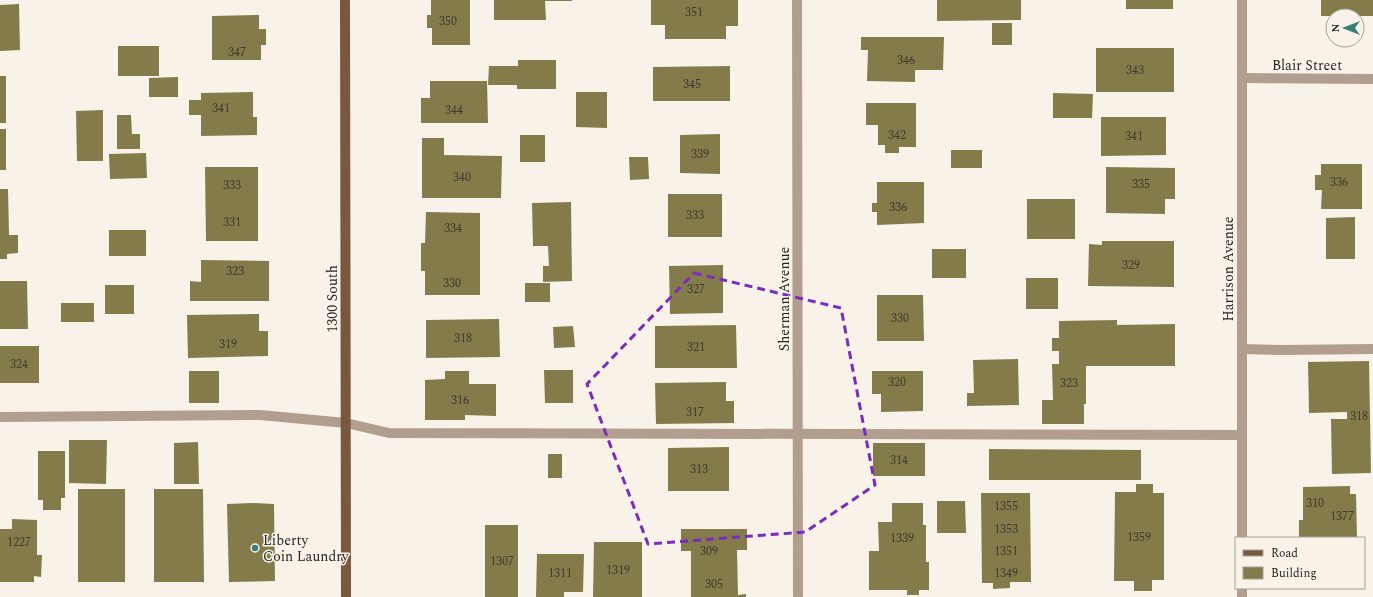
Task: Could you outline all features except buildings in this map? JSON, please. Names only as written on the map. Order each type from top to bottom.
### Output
[{"type":"main road","name":"1300 South","points":[[345,0],[346,597]]},
{"type":"street","name":"Sherman Avenue","points":[[797,0],[798,597]]},
{"type":"street","name":"Harrison Avenue","points":[[1242,0],[1242,537]]},
{"type":"street","name":"Blair Street","points":[[1242,78],[1373,79]]},
{"type":"street","points":[[1242,348],[1281,350],[1373,349]]},
{"type":"street","points":[[0,417],[260,414],[346,423],[389,433],[1242,435]]},
{"type":"highlighted area","points":[[694,273],[841,308],[875,485],[805,532],[648,544],[587,384]]},
{"type":"place","name":"Liberty Coin Laundry","points":[[255,548]]}]
